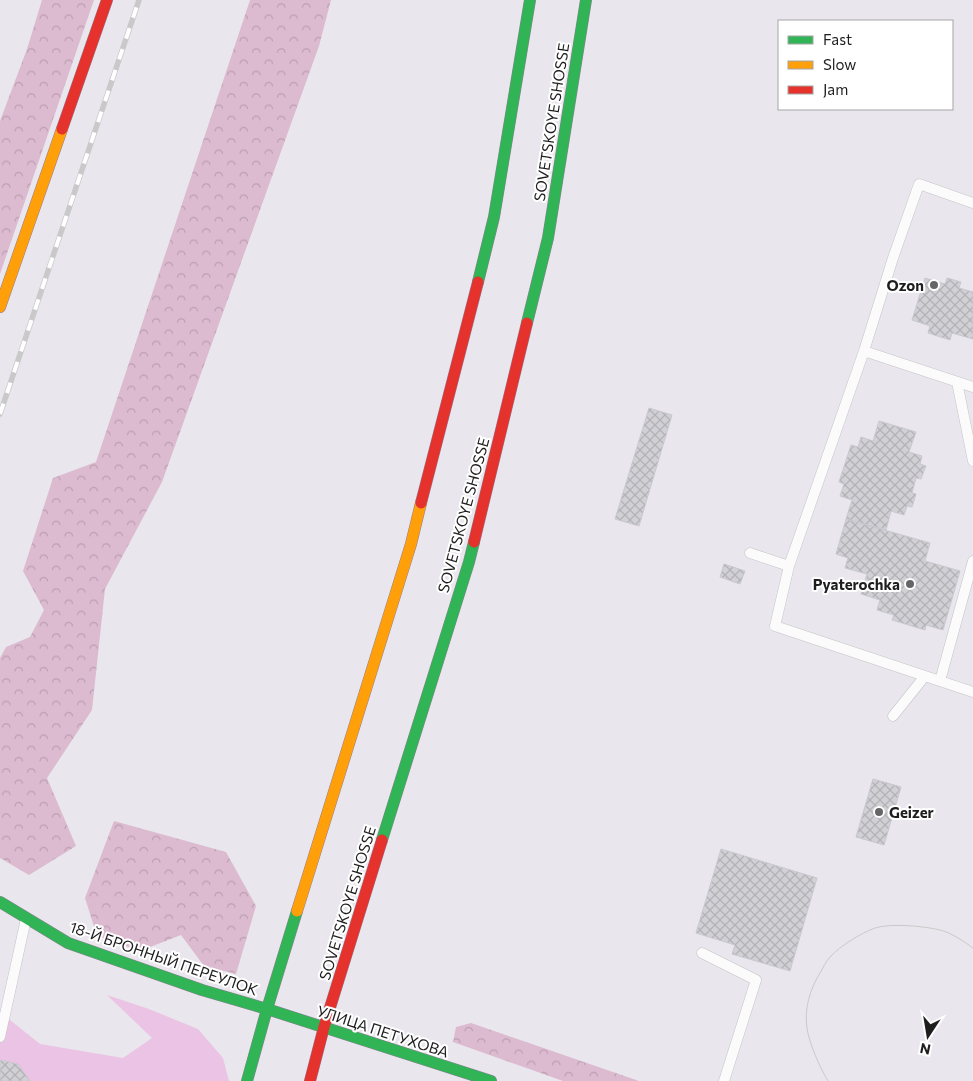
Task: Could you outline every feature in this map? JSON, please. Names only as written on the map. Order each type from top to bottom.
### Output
[{"type":"main road","points":[[0,307],[107,0]]},
{"type":"main road","points":[[247,1081],[267,1009],[411,544],[494,217],[530,0]]},
{"type":"main road","name":"SOVETSKOYE SHOSSE","points":[[310,1081],[324,1027],[469,562],[548,238],[586,0]]},
{"type":"main road","name":"18-Й БРОННЫЙ ПЕРЕУЛОК","points":[[0,902],[68,943],[202,990],[267,1009]]},
{"type":"main road","name":"УЛИЦА ПЕТУХОВА","points":[[267,1009],[491,1081]]},
{"type":"lane","points":[[973,203],[918,184],[864,351],[789,566],[775,626],[973,692]]},
{"type":"lane","points":[[864,351],[973,387]]},
{"type":"lane","points":[[957,382],[973,461]]},
{"type":"lane","points":[[750,553],[789,566]]},
{"type":"lane","points":[[940,681],[973,561]]},
{"type":"lane","points":[[893,716],[924,676]]},
{"type":"lane","points":[[0,1037],[26,918]]},
{"type":"lane","points":[[702,954],[756,980],[724,1081]]},
{"type":"lane","points":[[0,990],[12,986]]},
{"type":"shaded area","points":[[107,995],[149,1009],[198,1029],[223,1058],[229,1081],[0,1081],[0,1012],[40,1044],[123,1058],[152,1038]]},
{"type":"green space","points":[[42,0],[94,0],[0,274],[0,121],[27,49]]},
{"type":"green space","points":[[250,0],[331,0],[319,46],[162,482],[105,589],[92,710],[47,778],[76,846],[29,875],[0,858],[0,658],[6,647],[30,637],[44,610],[23,571],[53,478],[96,462]]},
{"type":"green space","points":[[114,821],[226,852],[256,906],[236,974],[204,966],[181,935],[140,951],[97,936],[85,898]]},
{"type":"green space","points":[[471,1023],[639,1081],[563,1081],[453,1042],[456,1027]]},
{"type":"building","points":[[925,278],[945,284],[947,278],[961,282],[959,288],[973,292],[973,339],[952,333],[950,340],[928,333],[930,326],[912,320]]},
{"type":"building","points":[[649,408],[672,415],[639,526],[615,519]]},
{"type":"building","points":[[879,421],[916,432],[909,452],[922,456],[920,464],[926,466],[921,479],[916,478],[912,493],[916,494],[912,507],[907,506],[904,515],[891,511],[886,530],[846,519],[852,500],[840,496],[844,484],[839,482],[851,445],[858,447],[861,437],[873,441]]},
{"type":"building","name":"Pyaterochka","points":[[846,519],[930,543],[925,561],[960,571],[943,630],[926,625],[925,630],[892,620],[894,615],[877,610],[880,600],[861,594],[867,574],[845,568],[848,558],[836,554]]},
{"type":"building","points":[[724,564],[745,571],[740,584],[720,577]]},
{"type":"building","name":"Geizer","points":[[873,779],[901,787],[884,845],[856,837]]},
{"type":"building","points":[[721,849],[817,878],[790,971],[732,954],[735,945],[696,933]]},
{"type":"building","points":[[0,1060],[18,1064],[30,1081],[0,1081]]},
{"type":"tram line","points":[[828,1081],[810,1041],[806,1014],[813,986],[834,953],[863,933],[881,926],[898,925],[925,927],[944,931],[973,948]]},
{"type":"railway","points":[[0,414],[139,0]]},
{"type":"traffic: fast","points":[[478,282],[494,217],[530,0]]},
{"type":"traffic: fast","points":[[527,323],[548,238],[586,0]]},
{"type":"traffic: fast","points":[[382,840],[474,542]]},
{"type":"traffic: fast","points":[[0,902],[68,943],[202,990],[267,1009]]},
{"type":"traffic: fast","points":[[297,911],[267,1009],[491,1081]]},
{"type":"traffic: fast","points":[[247,1081],[267,1009]]},
{"type":"traffic: slow","points":[[0,307],[62,129]]},
{"type":"traffic: slow","points":[[297,911],[411,544],[421,503]]},
{"type":"traffic: jam","points":[[62,129],[107,0]]},
{"type":"traffic: jam","points":[[421,503],[478,282]]},
{"type":"traffic: jam","points":[[474,542],[527,323]]},
{"type":"traffic: jam","points":[[324,1027],[382,840]]},
{"type":"traffic: jam","points":[[310,1081],[324,1027]]},
{"type":"place","name":"Ozon","points":[[934,285]]},
{"type":"place","name":"Pyaterochka","points":[[910,584]]},
{"type":"place","name":"Geizer","points":[[879,812]]}]
